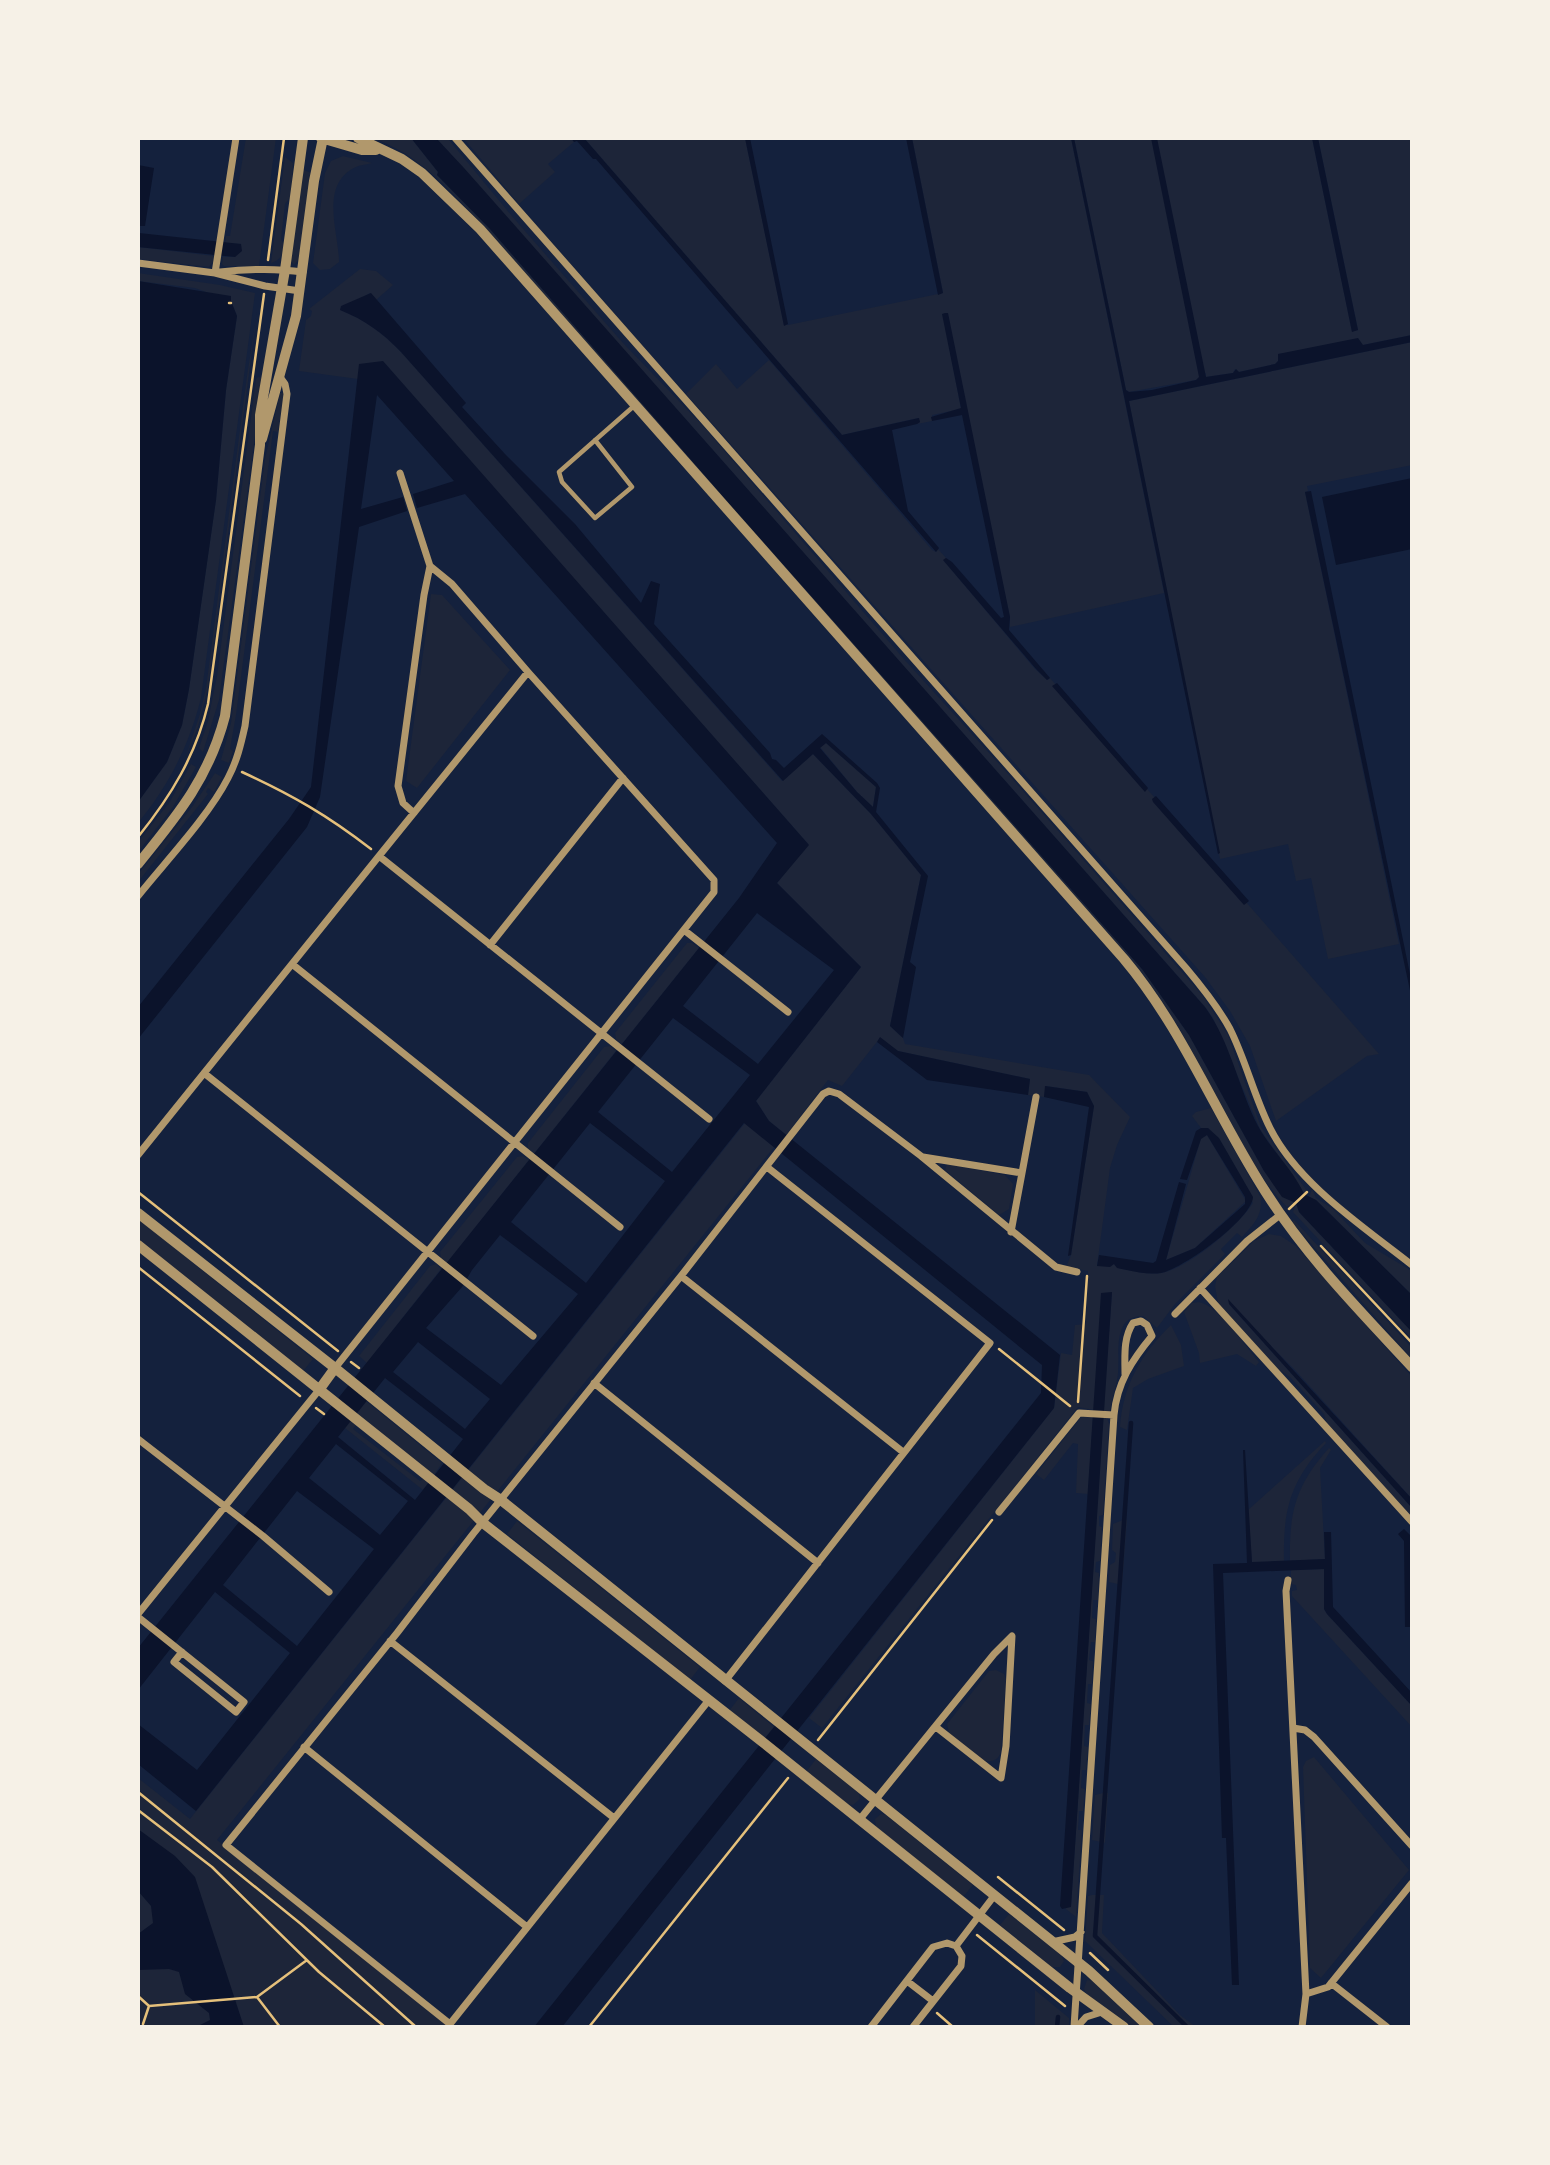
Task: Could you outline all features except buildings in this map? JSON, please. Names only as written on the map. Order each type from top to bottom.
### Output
[{"type":"street","points":[[215,273],[236,138]]},
{"type":"street","points":[[138,864],[192,795],[211,759],[226,706],[260,445],[260,415],[285,270],[303,138]]},
{"type":"street","points":[[358,138],[415,167],[493,244],[1141,979],[1172,1025],[1242,1155],[1280,1215],[1334,1282],[1412,1367]]},
{"type":"street","points":[[456,138],[1200,985],[1230,1030],[1271,1130],[1308,1178],[1332,1202],[1412,1265]]},
{"type":"street","points":[[260,445],[295,325],[322,139],[362,150],[379,150]]},
{"type":"street","points":[[138,263],[215,273],[300,292]]},
{"type":"street","points":[[215,273],[267,270],[303,272]]},
{"type":"street","points":[[138,896],[212,803],[233,768],[245,726],[287,394],[280,377]]},
{"type":"street","points":[[400,473],[430,566],[398,786],[404,803],[414,813]]},
{"type":"street","points":[[182,1652],[174,1662],[236,1712],[244,1702],[138,1615],[714,892],[714,880],[452,584],[430,566]]},
{"type":"street","points":[[138,1155],[528,672]]},
{"type":"street","points":[[490,945],[622,778]]},
{"type":"street","points":[[379,856],[709,1119]]},
{"type":"street","points":[[684,930],[788,1013]]},
{"type":"street","points":[[292,964],[620,1227]]},
{"type":"street","points":[[204,1073],[533,1336]]},
{"type":"street","points":[[767,1167],[990,1343],[450,2024],[226,1845],[681,1276],[818,1099],[829,1091],[839,1094],[921,1156],[1056,1267],[1077,1272]]},
{"type":"street","points":[[1011,1232],[1036,1097]]},
{"type":"street","points":[[921,1156],[1022,1173]]},
{"type":"street","points":[[138,1213],[1079,1963],[1149,2027]]},
{"type":"street","points":[[1175,1314],[1254,1234],[1280,1215]]},
{"type":"street","points":[[138,1245],[451,1494],[483,1523],[860,1819],[1076,1993],[1124,2027]]},
{"type":"street","points":[[681,1276],[903,1452]]},
{"type":"street","points":[[1200,1288],[1412,1522]]},
{"type":"street","points":[[1075,2027],[1114,1415],[1119,1388],[1125,1374],[1152,1336],[1147,1325],[1141,1321],[1133,1323],[1128,1332],[1125,1374]]},
{"type":"street","points":[[594,1383],[818,1563]]},
{"type":"street","points":[[999,1512],[1083,1413],[1114,1415]]},
{"type":"street","points":[[138,1439],[263,1536],[329,1592]]},
{"type":"street","points":[[1288,1580],[1286,1591],[1306,1994],[1302,2027]]},
{"type":"street","points":[[860,1819],[994,1654],[1012,1636],[1006,1746],[1001,1778],[936,1727]]},
{"type":"street","points":[[390,1641],[614,1818]]},
{"type":"street","points":[[1293,1728],[1305,1730],[1314,1737],[1412,1846]]},
{"type":"street","points":[[304,1747],[527,1927]]},
{"type":"street","points":[[1306,1994],[1324,1990],[1331,1983],[1412,1883]]},
{"type":"street","points":[[957,1946],[994,1896]]},
{"type":"street","points":[[1052,1942],[1075,1937],[1081,1931]]},
{"type":"street","points":[[871,2027],[933,1947],[947,1942],[957,1946],[962,1956],[961,1966],[913,2027]]},
{"type":"street","points":[[907,1981],[931,2004]]},
{"type":"street","points":[[1331,1983],[1387,2027]]},
{"type":"street","points":[[1075,2027],[1084,2019],[1102,2012]]},
{"type":"lane","points":[[595,440],[632,487],[595,519],[562,482],[559,472],[595,440],[634,406]]},
{"type":"path","points":[[267,270],[284,138]]},
{"type":"path","points":[[138,837],[173,791],[193,751],[206,715],[213,680],[261,311]]},
{"type":"path","points":[[193,751],[211,759]]},
{"type":"path","points":[[233,768],[297,798],[334,820],[379,856]]},
{"type":"path","points":[[1295,1203],[1309,1190]]},
{"type":"path","points":[[138,1192],[359,1368]]},
{"type":"path","points":[[1314,1238],[1412,1343]]},
{"type":"path","points":[[138,1267],[324,1414]]},
{"type":"path","points":[[1083,1413],[1087,1273]]},
{"type":"path","points":[[990,1343],[1069,1405]]},
{"type":"path","points":[[138,1792],[301,1924],[416,2027]]},
{"type":"path","points":[[138,1810],[212,1867],[338,1989],[385,2027]]},
{"type":"path","points":[[969,1929],[1075,2014]]},
{"type":"path","points":[[138,1996],[149,2006],[257,1997],[306,1959]]},
{"type":"path","points":[[257,1997],[280,2027]]},
{"type":"path","points":[[931,2004],[953,2027]]},
{"type":"path","points":[[143,2024],[149,2006]]},
{"type":"shaded area","points":[[246,138],[276,138],[259,266],[224,266],[223,257],[235,257],[241,244],[225,243],[226,236],[230,236]]},
{"type":"shaded area","points":[[373,138],[411,138],[438,172],[437,175],[490,229],[1142,969],[1189,1035],[1264,1171],[1295,1202],[1287,1207],[1262,1177],[1172,1017],[1131,959],[478,220],[417,162]]},
{"type":"shaded area","points":[[411,138],[436,138],[464,168],[1205,1007],[1228,1050],[1258,1126],[1304,1194],[1316,1200],[1412,1295],[1412,1332],[1299,1212],[1296,1203],[1282,1197],[1264,1171],[1189,1035],[1142,969],[490,229],[437,175],[438,172]]},
{"type":"shaded area","points":[[436,138],[449,140],[623,343],[703,426],[903,658],[1203,996],[1228,1035],[1261,1127],[1307,1191],[1304,1193],[1260,1129],[1213,1018],[1205,1007]]},
{"type":"shaded area","points":[[571,138],[574,142],[548,164],[555,172],[519,204],[464,139]]},
{"type":"shaded area","points":[[571,138],[584,138],[842,435],[919,418],[920,422],[917,424],[892,430],[908,511],[939,548],[936,552],[596,159]]},
{"type":"shaded area","points":[[584,138],[745,138],[784,325],[788,325],[943,293],[912,138],[1071,138],[1164,593],[1010,627],[943,314],[961,409],[932,415],[932,421],[917,424],[920,422],[918,418],[842,435]]},
{"type":"shaded area","points":[[745,138],[750,138],[788,324],[784,326]]},
{"type":"shaded area","points":[[906,138],[912,138],[943,293],[938,295]]},
{"type":"shaded area","points":[[1071,138],[1074,138],[1126,390],[1129,392],[1152,390],[1199,377],[1151,138],[1157,138],[1206,377],[1233,373],[1236,369],[1239,372],[1275,364],[1278,354],[1358,338],[1363,345],[1412,335],[1412,342],[1129,401],[1220,853],[1218,854]]},
{"type":"shaded area","points":[[1074,138],[1312,138],[1352,331],[1358,330],[1318,138],[1412,138],[1412,335],[1363,345],[1278,354],[1275,364],[1239,372],[1235,369],[1233,373],[1206,377],[1206,373],[1196,380],[1129,392],[1126,390]]},
{"type":"shaded area","points":[[1312,138],[1318,138],[1358,330],[1352,332]]},
{"type":"shaded area","points":[[343,156],[372,163],[352,169],[342,177],[336,188],[334,212],[339,262],[330,269],[320,270],[313,263],[325,173],[331,161]]},
{"type":"shaded area","points":[[285,157],[293,163],[291,196],[285,204],[281,239],[285,247],[280,257],[271,263]]},
{"type":"shaded area","points":[[138,165],[154,168],[145,226],[140,226],[139,233],[241,244],[242,251],[235,257],[138,247]]},
{"type":"shaded area","points":[[302,169],[311,173],[300,258],[294,265],[291,261]]},
{"type":"shaded area","points":[[138,247],[214,256],[209,267],[138,259]]},
{"type":"shaded area","points":[[360,269],[376,271],[393,285],[376,300],[370,293],[341,310],[373,328],[401,352],[782,781],[813,754],[871,814],[921,875],[890,1026],[903,1038],[905,1044],[1089,1075],[1130,1117],[1110,1168],[1097,1266],[1114,1264],[1118,1268],[1150,1273],[1172,1270],[1212,1245],[1253,1203],[1208,1128],[1201,1128],[1192,1116],[1196,1112],[1211,1108],[1260,1196],[1261,1208],[1254,1223],[1242,1237],[1237,1233],[1221,1249],[1225,1254],[1175,1304],[1157,1328],[1143,1316],[1126,1322],[1120,1336],[1117,1378],[1110,1411],[1103,1411],[1112,1293],[1102,1293],[1094,1410],[1078,1407],[822,1728],[809,1718],[1054,1408],[1061,1353],[1072,1355],[1075,1325],[1086,1324],[1088,1271],[1066,1267],[1071,1255],[1094,1106],[1087,1092],[1046,1086],[1044,1097],[1028,1095],[1030,1079],[898,1051],[880,1038],[842,1086],[828,1080],[786,1135],[769,1121],[756,1101],[861,967],[777,883],[808,844],[455,445],[360,364],[358,379],[299,371],[306,320],[312,311],[309,309]]},
{"type":"shaded area","points":[[138,273],[255,293],[201,698],[177,764],[138,823],[138,802],[167,762],[182,725],[216,500],[226,390],[237,316],[231,301],[195,288],[138,281]]},
{"type":"shaded area","points":[[138,281],[231,296],[237,316],[226,390],[216,500],[182,725],[167,762],[138,802]]},
{"type":"shaded area","points":[[371,293],[466,403],[462,407],[575,524],[641,603],[651,581],[660,584],[654,624],[770,753],[772,759],[784,768],[822,734],[877,783],[880,788],[876,812],[928,876],[910,962],[916,967],[903,1038],[890,1026],[921,875],[871,814],[813,754],[783,781],[401,352],[373,328],[340,310],[341,306]],"holes":[[[826,743],[876,787],[873,807],[820,748]]]},
{"type":"shaded area","points":[[257,312],[208,688],[198,727],[185,759],[206,688]]},
{"type":"shaded area","points":[[948,313],[1010,617],[1009,630],[1050,678],[1047,680],[943,560],[946,558],[952,562],[1001,618],[1004,617],[962,415],[932,421],[931,417],[961,408],[942,314]]},
{"type":"shaded area","points":[[1412,342],[1412,465],[1307,486],[1308,491],[1305,492],[1399,944],[1328,959],[1311,878],[1296,881],[1288,844],[1220,859],[1129,401]]},
{"type":"shaded area","points":[[769,360],[932,550],[936,552],[938,549],[946,558],[944,561],[1035,669],[1047,680],[1050,678],[1379,1054],[1367,1056],[1276,1121],[1250,1046],[1230,1011],[1205,977],[686,394],[716,364],[737,389]]},
{"type":"shaded area","points":[[383,361],[809,845],[777,883],[861,967],[756,1101],[769,1121],[1060,1355],[1054,1408],[562,2027],[534,2027],[1041,1393],[1042,1365],[744,1123],[196,1811],[138,1764],[138,1724],[197,1770],[290,1653],[215,1592],[138,1690],[138,1648],[739,898],[777,843],[465,494],[417,508],[413,494],[454,481],[377,395],[361,509],[403,497],[407,511],[359,527],[320,797],[307,827],[138,1039],[138,1007],[289,819],[311,787],[359,364]],"holes":[[[757,913],[834,970],[758,1064],[683,1006]],[[673,1018],[750,1075],[672,1172],[598,1112]],[[590,1123],[665,1181],[586,1283],[511,1222]],[[500,1235],[578,1294],[501,1385],[426,1328],[462,1287]],[[418,1342],[490,1399],[465,1429],[393,1372]],[[385,1378],[463,1439],[415,1500],[338,1437]],[[336,1444],[408,1501],[380,1535],[309,1478]],[[297,1491],[374,1549],[297,1646],[223,1585]]]},
{"type":"shaded area","points":[[258,377],[263,378],[219,700],[203,752],[199,748],[208,721],[217,676]]},
{"type":"shaded area","points":[[280,393],[284,393],[278,432],[273,431],[230,749],[233,751],[229,763],[221,760],[231,723],[265,459]]},
{"type":"shaded area","points":[[1412,478],[1412,549],[1336,565],[1322,497]]},
{"type":"shaded area","points":[[1311,491],[1412,984],[1412,1000],[1305,492]]},
{"type":"shaded area","points":[[431,594],[442,595],[510,670],[417,788],[406,781]]},
{"type":"shaded area","points":[[1057,683],[1148,788],[1145,792],[1052,686]]},
{"type":"shaded area","points":[[826,743],[876,787],[873,807],[820,747]]},
{"type":"shaded area","points":[[191,764],[196,767],[173,807],[138,852],[138,842],[169,803]]},
{"type":"shaded area","points":[[215,773],[222,777],[214,792],[208,788],[208,794],[138,882],[138,874],[192,807]]},
{"type":"shaded area","points":[[1156,796],[1249,901],[1244,905],[1153,802],[1152,799]]},
{"type":"shaded area","points":[[687,943],[699,948],[622,1044],[616,1039],[615,1033]]},
{"type":"shaded area","points":[[880,1037],[898,1051],[1030,1079],[1028,1095],[927,1080],[877,1042]]},
{"type":"shaded area","points":[[610,1046],[616,1051],[534,1154],[528,1149],[528,1143],[604,1047]]},
{"type":"shaded area","points":[[1045,1086],[1087,1092],[1094,1106],[1071,1255],[1068,1256],[1089,1107],[1044,1097]]},
{"type":"shaded area","points":[[745,1123],[774,1147],[217,1840],[454,2027],[138,2027],[138,1778],[190,1819]]},
{"type":"shaded area","points":[[1208,1128],[1219,1138],[1253,1197],[1241,1218],[1200,1253],[1161,1273],[1117,1268],[1114,1264],[1110,1267],[1097,1266],[1099,1255],[1153,1263],[1156,1261],[1179,1182],[1186,1184],[1166,1260],[1195,1248],[1245,1204],[1245,1197],[1207,1135],[1201,1139],[1187,1180],[1180,1179],[1196,1131]]},
{"type":"shaded area","points":[[1207,1135],[1246,1201],[1195,1248],[1166,1260],[1201,1138]]},
{"type":"shaded area","points":[[523,1156],[529,1160],[447,1263],[441,1258],[440,1252],[517,1157]]},
{"type":"shaded area","points":[[947,1164],[1005,1175],[1013,1184],[1009,1209],[999,1215],[945,1170]]},
{"type":"shaded area","points":[[1312,1189],[1316,1198],[1333,1209],[1365,1243],[1412,1271],[1412,1295],[1316,1200],[1309,1197]]},
{"type":"shaded area","points":[[1296,1203],[1299,1212],[1412,1332],[1412,1339],[1293,1212]]},
{"type":"shaded area","points":[[138,1219],[313,1359],[303,1371],[138,1239]]},
{"type":"shaded area","points":[[1294,1220],[1412,1348],[1412,1359],[1292,1222]]},
{"type":"shaded area","points":[[1269,1234],[1281,1236],[1296,1246],[1412,1377],[1412,1499],[1295,1370],[1229,1304],[1412,1508],[1412,1517],[1327,1424],[1324,1414],[1290,1377],[1276,1368],[1218,1303],[1215,1286],[1217,1277],[1254,1241]]},
{"type":"shaded area","points":[[436,1264],[441,1269],[367,1363],[359,1356],[430,1266]]},
{"type":"shaded area","points":[[1112,1292],[1071,1907],[1062,1909],[1060,1906],[1101,1293]]},
{"type":"shaded area","points":[[1228,1299],[1412,1499],[1412,1508],[1229,1304]]},
{"type":"shaded area","points":[[1199,1302],[1215,1311],[1232,1328],[1259,1362],[1256,1366],[1237,1354],[1200,1363],[1184,1312],[1192,1303]]},
{"type":"shaded area","points":[[1171,1325],[1181,1345],[1184,1366],[1148,1379],[1133,1388],[1127,1430],[1120,1427],[1125,1397],[1135,1371],[1151,1347]]},
{"type":"shaded area","points":[[366,1401],[442,1463],[434,1475],[357,1413]]},
{"type":"shaded area","points":[[1082,1416],[1093,1417],[1088,1494],[1076,1493],[1078,1444],[1073,1443],[1044,1480],[1036,1474]]},
{"type":"shaded area","points":[[1103,1418],[1107,1418],[1109,1424],[1103,1515],[1099,1516],[1099,1526],[1102,1527],[1100,1561],[1096,1562],[1095,1572],[1099,1573],[1098,1600],[1093,1600],[1095,1642],[1091,1642],[1089,1660],[1093,1661],[1092,1684],[1088,1684],[1087,1703],[1091,1704],[1089,1725],[1085,1725],[1084,1746],[1088,1747],[1086,1770],[1082,1770],[1081,1788],[1085,1789],[1083,1811],[1079,1811],[1078,1830],[1082,1830],[1076,1917],[1066,1906],[1071,1906]]},
{"type":"shaded area","points":[[351,1420],[356,1425],[353,1429],[420,1481],[424,1478],[429,1482],[423,1490],[345,1428]]},
{"type":"shaded area","points":[[1325,1441],[1304,1470],[1291,1497],[1285,1526],[1284,1561],[1252,1563],[1248,1510]]},
{"type":"shaded area","points":[[1329,1448],[1331,1450],[1320,1468],[1325,1559],[1290,1561],[1291,1527],[1297,1500],[1309,1474]]},
{"type":"shaded area","points":[[1243,1450],[1252,1562],[1325,1559],[1324,1532],[1331,1532],[1333,1607],[1412,1693],[1412,1706],[1327,1614],[1324,1609],[1324,1569],[1223,1573],[1239,1985],[1232,1985],[1226,1838],[1222,1838],[1213,1564],[1247,1563]]},
{"type":"shaded area","points":[[1127,1520],[1122,1585],[1109,1582],[1110,1565],[1115,1562],[1116,1553],[1112,1550],[1113,1524]]},
{"type":"shaded area","points":[[517,1521],[700,1667],[690,1680],[507,1534]]},
{"type":"shaded area","points":[[1404,1529],[1412,1537],[1412,1627],[1405,1627],[1404,1541],[1398,1534]]},
{"type":"shaded area","points":[[1325,1569],[1324,1609],[1412,1706],[1412,1727],[1292,1596],[1292,1591],[1297,1590],[1296,1585],[1291,1584],[1291,1570]]},
{"type":"shaded area","points":[[996,1670],[1004,1674],[1006,1679],[1001,1752],[995,1760],[985,1761],[949,1733],[947,1724],[989,1671]]},
{"type":"shaded area","points":[[739,1698],[774,1727],[764,1739],[729,1711]]},
{"type":"shaded area","points":[[1314,1757],[1409,1870],[1321,1978],[1310,1968],[1303,1767],[1306,1761]]},
{"type":"shaded area","points":[[816,1759],[859,1793],[860,1799],[853,1805],[847,1804],[806,1772]]},
{"type":"shaded area","points":[[1108,1793],[1105,1843],[1092,1840],[1095,1795]]},
{"type":"shaded area","points":[[881,1814],[886,1815],[973,1885],[963,1897],[876,1827],[875,1819]]},
{"type":"shaded area","points":[[138,1829],[175,1856],[195,1877],[244,2027],[196,2027],[210,2020],[209,2013],[185,1994],[179,1972],[169,1969],[138,1970],[138,1934],[153,1923],[151,1906],[138,1891]]},
{"type":"shaded area","points":[[1104,1895],[1102,1933],[1180,2015],[1196,2027],[1174,2027],[1085,1941],[1088,1896]]},
{"type":"shaded area","points":[[1009,1914],[1061,1955],[1064,1961],[1060,1967],[1052,1967],[1000,1925]]},
{"type":"shaded area","points":[[1087,1980],[1094,1981],[1143,2027],[1133,2027],[1087,1995],[1084,1989]]},
{"type":"shaded area","points":[[1035,1990],[1069,2018],[1069,2027],[1035,2027]]},
{"type":"waterway","points":[[1131,1423],[1095,1936],[1187,2027]]},
{"type":"waterway","points":[[1057,2027],[1058,2017]]}]
